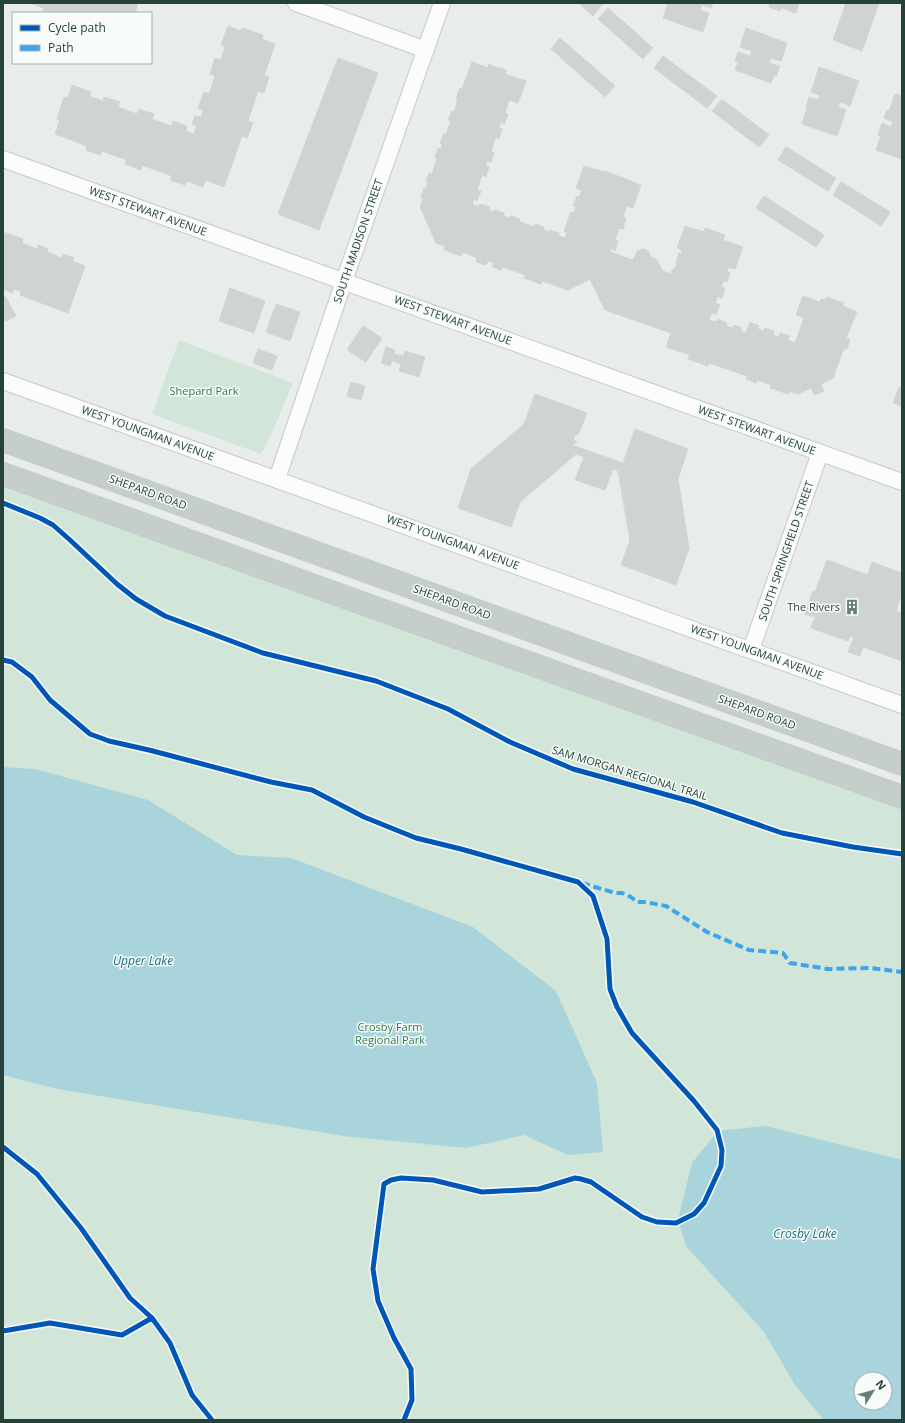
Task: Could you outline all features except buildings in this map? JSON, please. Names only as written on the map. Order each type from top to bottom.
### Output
[{"type":"highway","name":"SHEPARD ROAD","points":[[3,440],[902,764]]},
{"type":"highway","points":[[3,474],[902,797]]},
{"type":"street","points":[[296,3],[426,50]]},
{"type":"street","name":"SOUTH MADISON STREET","points":[[277,479],[344,281],[442,3]]},
{"type":"street","name":"WEST STEWART AVENUE","points":[[3,159],[902,482]]},
{"type":"street","name":"WEST YOUNGMAN AVENUE","points":[[3,382],[902,704]]},
{"type":"street","name":"SOUTH SPRINGFIELD STREET","points":[[751,650],[820,453]]},
{"type":"green space","name":"Shepard Park","points":[[179,340],[293,383],[271,435],[261,454],[152,414]]},
{"type":"green space","name":"Crosby Farm Regional Park","points":[[3,487],[902,804],[902,1420],[3,1420]]},
{"type":"water","name":"Upper Lake","points":[[3,767],[35,769],[148,800],[237,855],[291,858],[473,927],[556,991],[597,1083],[603,1152],[568,1155],[524,1135],[466,1148],[343,1136],[57,1089],[3,1075]]},
{"type":"water","name":"Crosby Lake","points":[[765,1126],[902,1160],[902,1420],[824,1420],[795,1385],[764,1332],[686,1246],[678,1220],[692,1163],[718,1131]]},
{"type":"marked path","points":[[582,883],[615,893],[622,893],[631,897],[637,902],[666,906],[707,932],[749,950],[783,953],[790,963],[828,969],[871,968],[902,972]]},
{"type":"cycle path","name":"SAM MORGAN REGIONAL TRAIL","points":[[3,503],[53,525],[117,584],[136,599],[165,616],[263,653],[376,681],[448,709],[510,742],[573,769],[693,802],[782,833],[853,847],[902,854]]},
{"type":"cycle path","points":[[3,660],[12,662],[32,677],[50,700],[90,734],[109,741],[271,782],[312,790],[364,817],[416,838],[578,882],[593,896],[607,939],[610,989],[617,1007],[632,1033],[694,1101],[717,1130],[722,1150],[721,1166],[704,1203],[694,1214],[676,1223],[657,1222],[642,1217],[591,1182],[575,1178],[539,1189],[482,1192],[433,1180],[401,1178],[391,1180],[384,1184],[373,1269],[378,1301],[394,1338],[411,1369],[412,1400],[404,1420]]},
{"type":"cycle path","points":[[3,1147],[37,1174],[81,1228],[130,1298],[152,1318],[170,1343],[192,1395],[212,1420]]},
{"type":"cycle path","points":[[3,1331],[50,1323],[122,1335],[152,1318]]},
{"type":"place","name":"The Rivers","points":[[852,607]]}]
